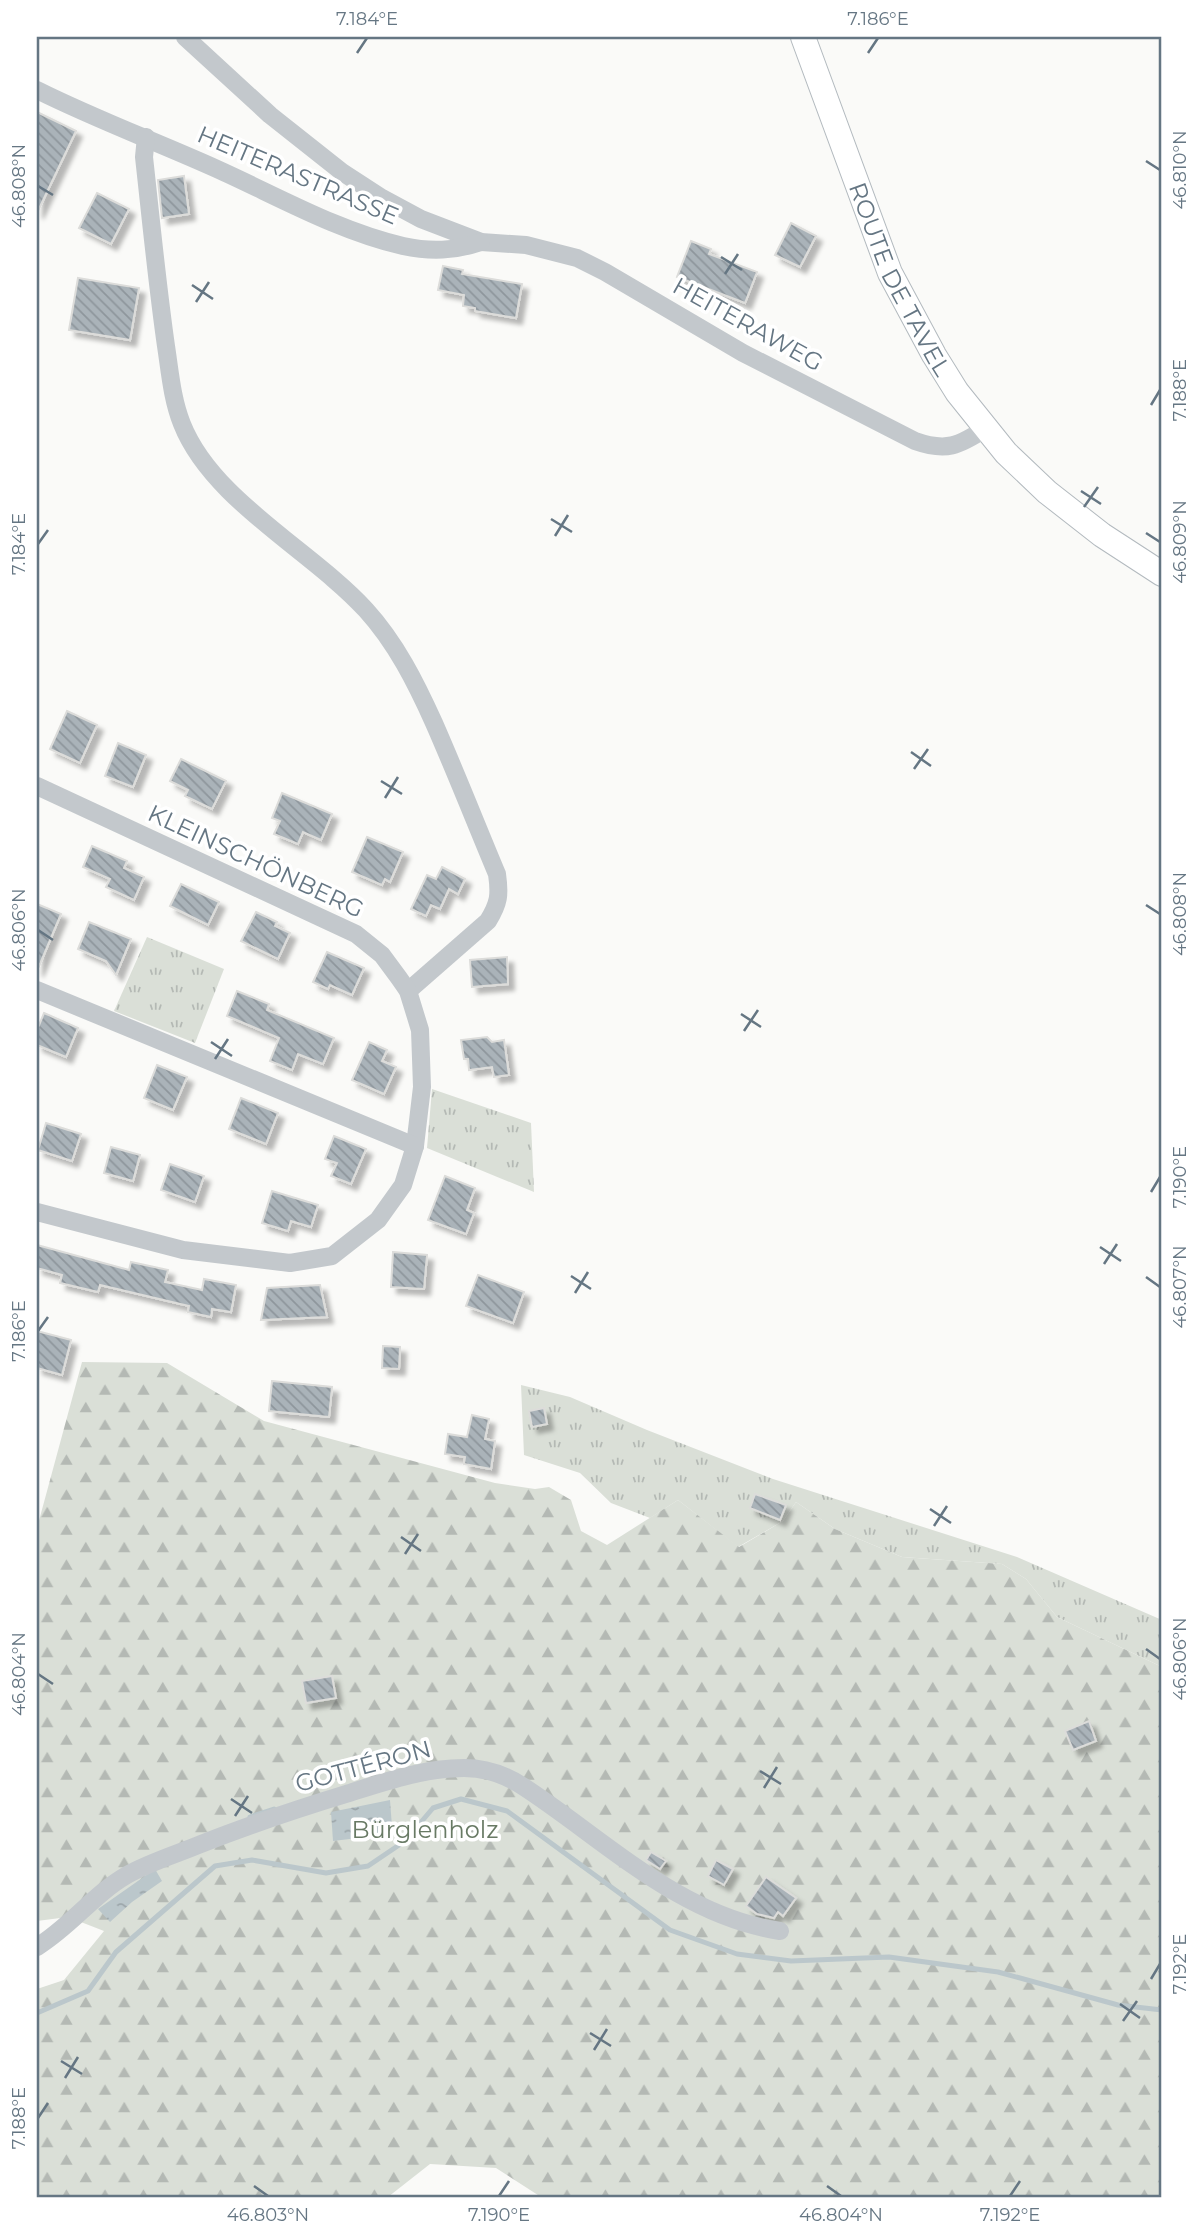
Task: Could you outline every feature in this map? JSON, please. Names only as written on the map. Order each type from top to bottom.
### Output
[{"type":"main road","name":"ROUTE DE TAVEL","points":[[803,37],[890,273],[957,392],[1006,453],[1047,492],[1102,535],[1162,574]]},
{"type":"street","name":"HEITERASTRASSE","points":[[185,37],[270,115],[342,172],[421,219],[481,242]]},
{"type":"street","name":"HEITERASTRASSE","points":[[37,90],[380,240],[402,246],[444,251],[481,242]]},
{"type":"street","points":[[146,138],[144,157],[163,326],[173,394],[181,423],[194,449],[217,478],[340,584],[367,611],[392,643],[416,684],[448,754],[497,874],[500,894],[488,921],[408,991]]},
{"type":"street","name":"HEITERAWEG","points":[[481,242],[526,245],[578,258],[743,353],[915,441],[942,448],[968,440],[986,428]]},
{"type":"street","name":"KLEINSCHÖNBERG","points":[[37,786],[356,934],[382,955],[408,991],[420,1030],[422,1087],[415,1146],[403,1185],[378,1220],[332,1256],[290,1263],[183,1250],[37,1212]]},
{"type":"street","points":[[37,990],[415,1146]]},
{"type":"street","name":"GOTTÉRON","points":[[37,1947],[65,1928],[103,1892],[128,1874],[248,1826],[372,1786],[434,1770],[465,1768],[485,1769],[522,1785],[600,1842],[696,1904],[728,1918],[780,1931]]},
{"type":"green space","points":[[147,937],[224,969],[195,1043],[114,1011]]},
{"type":"green space","points":[[432,1089],[531,1123],[534,1192],[427,1148]]},
{"type":"green space","name":"Bürglenholz","points":[[82,1362],[167,1363],[264,1421],[495,1483],[535,1489],[549,1487],[571,1500],[581,1531],[607,1545],[678,1500],[739,1547],[783,1521],[796,1502],[835,1529],[902,1557],[1002,1564],[1026,1579],[1057,1617],[1162,1667],[1162,2197],[541,2197],[496,2168],[430,2164],[388,2197],[37,2197],[37,1989],[64,1980],[104,1931],[68,1917],[37,1921],[37,1528]]},
{"type":"green space","points":[[521,1385],[570,1397],[773,1479],[1017,1557],[1162,1620],[1162,1667],[1057,1617],[1026,1579],[1002,1564],[902,1557],[835,1529],[796,1502],[783,1521],[738,1547],[678,1500],[650,1518],[611,1503],[580,1473],[524,1455]]},
{"type":"water","points":[[390,1800],[392,1827],[383,1835],[333,1841],[331,1812]]},
{"type":"water","points":[[155,1869],[162,1881],[110,1922],[98,1909]]},
{"type":"building","points":[[37,112],[76,131],[37,213]]},
{"type":"building","points":[[184,176],[189,214],[162,218],[158,180]]},
{"type":"building","points":[[97,193],[129,209],[111,244],[79,228]]},
{"type":"building","points":[[791,223],[816,236],[800,267],[775,255]]},
{"type":"building","points":[[691,241],[711,249],[709,254],[757,272],[745,303],[677,277]]},
{"type":"building","points":[[443,266],[463,270],[462,274],[522,284],[516,318],[475,311],[475,308],[463,306],[464,295],[438,290]]},
{"type":"building","points":[[78,278],[139,288],[130,340],[69,330]]},
{"type":"building","points":[[67,711],[97,725],[80,763],[50,749]]},
{"type":"building","points":[[118,743],[146,755],[133,787],[105,776]]},
{"type":"building","points":[[181,759],[226,781],[212,809],[185,796],[188,790],[170,781]]},
{"type":"building","points":[[282,793],[332,814],[321,840],[303,832],[298,844],[274,834],[280,821],[272,818]]},
{"type":"building","points":[[367,837],[403,852],[390,882],[385,879],[382,885],[352,872]]},
{"type":"building","points":[[92,846],[127,861],[124,868],[144,877],[134,900],[106,887],[110,879],[83,867]]},
{"type":"building","points":[[442,867],[465,879],[458,894],[449,889],[440,909],[431,905],[426,916],[411,909],[427,875],[436,879]]},
{"type":"building","points":[[181,884],[219,902],[208,925],[170,906]]},
{"type":"building","points":[[37,904],[61,914],[37,971]]},
{"type":"building","points":[[256,912],[277,922],[275,926],[290,933],[278,959],[241,941]]},
{"type":"building","points":[[89,922],[131,939],[116,975],[106,961],[78,949]]},
{"type":"building","points":[[327,952],[364,968],[352,995],[330,985],[328,989],[313,982]]},
{"type":"building","points":[[507,957],[508,984],[472,987],[470,960]]},
{"type":"building","points":[[237,991],[269,1004],[267,1010],[334,1038],[323,1064],[298,1054],[292,1070],[270,1061],[279,1038],[227,1016]]},
{"type":"building","points":[[44,1013],[78,1028],[66,1057],[37,1045],[37,1030]]},
{"type":"building","points":[[487,1037],[492,1042],[504,1040],[509,1075],[494,1077],[492,1067],[469,1070],[461,1040]]},
{"type":"building","points":[[369,1042],[387,1050],[382,1061],[396,1067],[384,1094],[352,1080]]},
{"type":"building","points":[[157,1065],[187,1077],[173,1110],[144,1098]]},
{"type":"building","points":[[241,1098],[278,1113],[266,1144],[229,1129]]},
{"type":"building","points":[[46,1123],[81,1134],[72,1161],[38,1150]]},
{"type":"building","points":[[334,1136],[366,1149],[351,1184],[331,1176],[337,1163],[325,1159]]},
{"type":"building","points":[[111,1147],[140,1155],[133,1181],[104,1173]]},
{"type":"building","points":[[170,1164],[204,1176],[195,1202],[161,1190]]},
{"type":"building","points":[[445,1176],[475,1188],[467,1210],[474,1213],[466,1234],[428,1220]]},
{"type":"building","points":[[272,1191],[318,1205],[311,1227],[291,1221],[288,1231],[262,1223]]},
{"type":"building","points":[[37,1245],[129,1270],[131,1262],[168,1270],[165,1282],[202,1290],[204,1279],[236,1285],[231,1312],[212,1309],[211,1317],[188,1312],[189,1306],[100,1285],[98,1292],[60,1283],[62,1275],[37,1268]]},
{"type":"building","points":[[393,1252],[427,1255],[424,1289],[391,1287]]},
{"type":"building","points":[[478,1275],[524,1292],[513,1323],[466,1306]]},
{"type":"building","points":[[320,1285],[327,1317],[261,1320],[267,1288]]},
{"type":"building","points":[[37,1331],[71,1340],[62,1375],[37,1368]]},
{"type":"building","points":[[383,1346],[400,1347],[399,1369],[382,1368]]},
{"type":"building","points":[[272,1381],[332,1387],[329,1417],[269,1411]]},
{"type":"building","points":[[544,1408],[547,1424],[532,1427],[529,1411]]},
{"type":"building","points":[[472,1415],[489,1419],[485,1439],[495,1441],[491,1469],[464,1464],[465,1457],[445,1454],[448,1434],[467,1437]]},
{"type":"building","points":[[755,1494],[786,1505],[780,1520],[750,1508]]},
{"type":"building","points":[[332,1676],[336,1698],[306,1703],[302,1681]]},
{"type":"building","points":[[1089,1721],[1096,1741],[1073,1750],[1065,1731]]},
{"type":"building","points":[[651,1852],[666,1861],[660,1869],[646,1860]]},
{"type":"building","points":[[716,1860],[733,1869],[724,1885],[708,1876]]},
{"type":"building","points":[[766,1877],[796,1898],[783,1916],[778,1912],[774,1918],[757,1914],[746,1906]]},
{"type":"waterway","points":[[37,2013],[88,1991],[116,1952],[215,1866],[252,1860],[326,1873],[368,1866],[405,1841],[433,1808],[461,1799],[507,1811],[670,1930],[737,1954],[791,1961],[889,1957],[998,1972],[1118,2005],[1162,2010]]},
{"type":"waterway","points":[[250,1817],[274,1809]]}]
